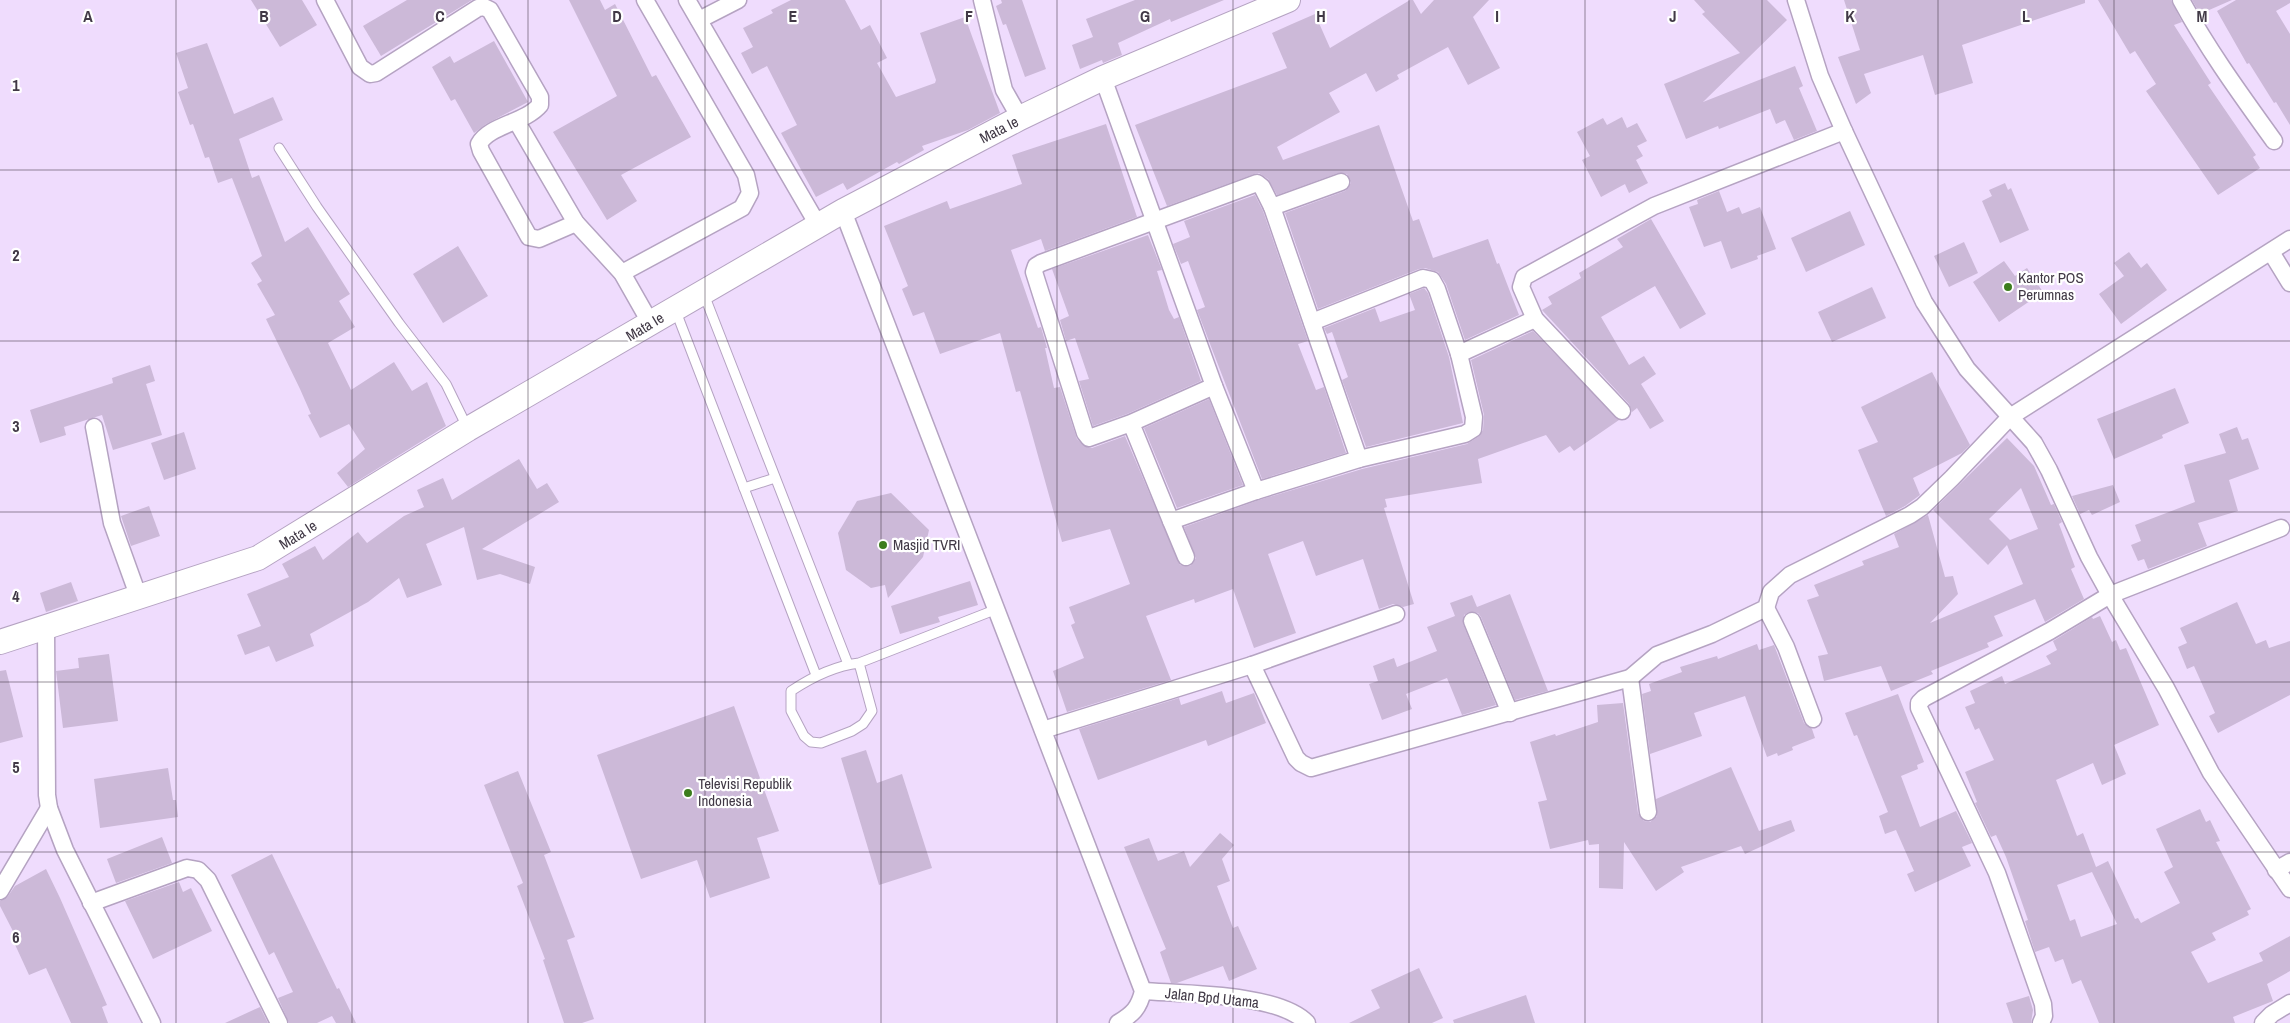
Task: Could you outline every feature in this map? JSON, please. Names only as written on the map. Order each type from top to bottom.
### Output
[{"type":"street","points":[[325,0],[360,67],[370,74],[376,73],[478,8],[484,7],[490,10],[540,97],[540,105],[517,122],[488,134],[479,144],[529,237],[539,239],[576,223]]},
{"type":"street","points":[[622,273],[742,208],[750,193],[746,175],[645,0]]},
{"type":"street","points":[[687,0],[818,225]]},
{"type":"street","points":[[698,20],[738,0]]},
{"type":"street","points":[[982,0],[1004,90],[1020,118]]},
{"type":"street","name":"Mata Ie","points":[[6,641],[258,558],[274,550],[468,429],[651,324],[843,210],[1020,118],[1103,78],[1288,0]]},
{"type":"street","points":[[1796,0],[1820,76],[1924,302],[1967,370],[2034,443],[2049,470],[2089,557],[2166,688],[2211,773],[2283,866],[2290,889]]},
{"type":"street","points":[[2181,0],[2196,29],[2233,85],[2274,141]]},
{"type":"street","points":[[1103,78],[1214,386],[1256,491]]},
{"type":"street","points":[[517,122],[576,223],[622,273],[651,324]]},
{"type":"street","points":[[1622,411],[1535,319],[1521,287],[1522,281],[1529,274],[1654,206],[1844,131]]},
{"type":"street","points":[[1272,207],[1342,182]]},
{"type":"street","points":[[1214,386],[1095,438],[1089,438],[1084,433],[1034,272],[1036,266],[1156,222],[1254,183],[1260,184],[1272,207],[1359,459]]},
{"type":"street","points":[[843,210],[1143,991],[1139,1005],[1132,1015],[1118,1023]]},
{"type":"street","points":[[1813,719],[1786,647],[1766,608],[1771,592],[1778,584],[1796,571],[1910,515],[1922,507],[2010,417],[2290,239]]},
{"type":"street","points":[[2271,252],[2290,282]]},
{"type":"street","points":[[1171,521],[1256,491],[1359,459],[1465,434],[1474,429],[1474,417],[1459,354],[1437,288],[1432,280],[1427,278],[1312,322]]},
{"type":"street","points":[[1459,354],[1535,319]]},
{"type":"street","points":[[1131,423],[1186,556]]},
{"type":"street","points":[[94,427],[112,523],[139,598]]},
{"type":"street","points":[[2041,1023],[2044,1016],[2042,1004],[1996,873],[1919,708],[1919,703],[1924,698],[2050,631],[2110,595],[2281,528]]},
{"type":"street","points":[[1252,665],[1296,758],[1311,768],[1630,678],[1657,655],[1712,634],[1766,608]]},
{"type":"street","points":[[1043,730],[1252,665],[1396,614]]},
{"type":"street","points":[[1472,621],[1510,713]]},
{"type":"street","points":[[40,629],[49,808],[65,850],[152,1023]]},
{"type":"street","points":[[1630,678],[1648,812]]},
{"type":"street","points":[[0,891],[49,808]]},
{"type":"street","points":[[91,903],[187,868],[198,870],[208,880],[279,1023]]},
{"type":"street","name":"Jalan Bpd Utama","points":[[1143,991],[1240,998],[1278,1006],[1302,1018],[1307,1023]]},
{"type":"street","points":[[2263,1023],[2272,1014],[2290,1003]]},
{"type":"lane","points":[[279,148],[339,238],[446,384],[468,429]]},
{"type":"lane","points":[[703,292],[848,664]]},
{"type":"lane","points":[[675,309],[816,675]]},
{"type":"lane","points":[[744,488],[775,478]]},
{"type":"lane","points":[[860,663],[872,711],[863,724],[852,731],[821,743],[811,742],[804,736],[791,711],[789,699],[791,691],[816,675],[848,664],[860,663],[997,609]]},
{"type":"building","points":[[251,0],[302,0],[317,25],[280,47]]},
{"type":"building","points":[[407,0],[472,0],[381,56],[363,26]]},
{"type":"building","points":[[569,0],[600,0],[605,10],[615,4],[652,77],[656,75],[691,137],[621,175],[637,201],[607,220],[553,132],[617,96]]},
{"type":"building","points":[[791,0],[845,0],[861,30],[870,25],[887,58],[877,63],[896,97],[935,83],[936,80],[920,33],[965,17],[1000,113],[968,130],[922,146],[924,150],[899,164],[897,162],[847,190],[843,183],[816,197],[781,133],[797,125],[767,66],[752,74],[741,53],[753,47],[743,28],[773,13],[771,10]]},
{"type":"building","points":[[1001,0],[1022,0],[1046,69],[1025,77],[1006,24],[1003,25],[996,6],[1002,3]]},
{"type":"building","points":[[1135,0],[1224,0],[1171,22],[1170,19],[1118,43],[1122,55],[1103,63],[1102,60],[1080,69],[1072,45],[1093,37],[1086,19]]},
{"type":"building","points":[[1410,0],[1413,0],[1421,14],[1434,0],[1489,0],[1473,17],[1500,68],[1468,85],[1448,47],[1397,75],[1399,79],[1376,92],[1366,73],[1329,93],[1340,112],[1277,147],[1283,160],[1379,125],[1413,221],[1419,219],[1433,258],[1488,239],[1497,264],[1499,263],[1519,315],[1465,340],[1446,284],[1438,272],[1425,268],[1318,309],[1285,213],[1345,191],[1351,183],[1347,174],[1338,173],[1277,195],[1268,179],[1259,173],[1167,206],[1135,125],[1287,68],[1272,33],[1315,14],[1330,48]]},
{"type":"building","points":[[1694,0],[1767,0],[1787,20],[1703,102],[1795,66],[1803,86],[1799,88],[1817,131],[1794,140],[1785,120],[1776,124],[1770,109],[1719,129],[1718,126],[1686,139],[1664,84],[1740,53],[1702,14],[1705,12]]},
{"type":"building","points":[[1844,0],[2085,0],[2085,3],[1962,45],[1973,83],[1935,95],[1923,55],[1864,74],[1871,93],[1856,104],[1838,57],[1860,50]]},
{"type":"building","points":[[2098,0],[2171,0],[2182,22],[2174,25],[2211,83],[2208,85],[2256,155],[2253,157],[2260,168],[2218,195],[2146,91],[2156,84],[2135,51],[2130,54]]},
{"type":"building","points":[[2192,0],[2232,0],[2200,14]]},
{"type":"building","points":[[2236,0],[2290,0],[2290,3],[2276,11],[2290,34],[2290,125],[2249,63],[2247,64],[2217,11]]},
{"type":"building","points":[[494,41],[528,102],[486,124],[474,133],[455,99],[451,101],[432,67],[450,56],[454,63]]},
{"type":"building","points":[[207,43],[234,114],[273,97],[283,120],[239,139],[252,178],[259,175],[285,242],[308,227],[350,294],[339,301],[355,327],[328,343],[351,390],[394,362],[412,391],[427,382],[446,426],[348,487],[337,473],[365,449],[349,424],[320,438],[308,415],[311,414],[300,389],[266,319],[275,315],[257,284],[262,281],[251,263],[262,256],[232,178],[218,183],[209,157],[205,158],[193,124],[190,125],[178,92],[188,88],[176,53]]},
{"type":"building","points":[[1622,117],[1627,128],[1637,123],[1647,141],[1637,146],[1643,156],[1636,160],[1648,183],[1629,193],[1625,184],[1601,197],[1582,160],[1590,156],[1577,132],[1603,118],[1607,125]]},
{"type":"building","points":[[1106,124],[1137,217],[1045,251],[1041,239],[1011,250],[1038,328],[1041,327],[1054,388],[1060,387],[1077,439],[1086,447],[1092,448],[1125,436],[1180,565],[1190,566],[1196,558],[1184,527],[1259,500],[1362,469],[1467,444],[1478,437],[1483,430],[1484,415],[1471,360],[1533,331],[1619,420],[1574,451],[1570,446],[1559,453],[1546,435],[1478,459],[1482,483],[1385,499],[1387,507],[1384,508],[1414,604],[1403,607],[1393,604],[1379,609],[1363,559],[1316,576],[1303,541],[1268,554],[1296,633],[1254,648],[1233,589],[1195,603],[1194,599],[1146,616],[1171,680],[1067,712],[1053,671],[1084,658],[1071,625],[1075,623],[1069,607],[1130,584],[1110,529],[1062,542],[1020,391],[1016,392],[1000,333],[940,354],[924,312],[913,316],[902,289],[908,286],[884,226],[947,201],[950,209],[1022,184],[1012,155]]},
{"type":"building","points":[[2005,183],[2008,190],[2011,188],[2029,230],[2000,243],[1982,201],[1992,196],[1989,190]]},
{"type":"building","points":[[1719,191],[1727,212],[1739,207],[1742,214],[1760,207],[1776,249],[1757,256],[1758,259],[1731,269],[1721,241],[1704,247],[1689,207],[1698,204],[1697,200]]},
{"type":"building","points":[[1255,195],[1263,211],[1308,341],[1298,344],[1316,390],[1324,387],[1346,453],[1262,479],[1197,310],[1205,307],[1188,261],[1181,264],[1173,244],[1190,237],[1184,221]]},
{"type":"building","points":[[1850,211],[1865,245],[1806,272],[1791,238]]},
{"type":"building","points":[[1651,219],[1706,314],[1680,329],[1655,286],[1601,317],[1629,365],[1644,356],[1656,374],[1641,384],[1664,421],[1650,429],[1637,408],[1632,412],[1629,404],[1542,310],[1552,304],[1548,297],[1581,278],[1579,273],[1623,247],[1617,239]]},
{"type":"building","points":[[1148,235],[1162,270],[1157,271],[1169,310],[1174,319],[1179,317],[1201,381],[1127,414],[1093,426],[1079,381],[1089,379],[1075,338],[1066,341],[1060,320],[1069,316],[1052,269]]},
{"type":"building","points":[[1964,242],[1978,273],[1949,287],[1934,256]]},
{"type":"building","points":[[458,246],[488,296],[443,323],[413,274]]},
{"type":"building","points":[[2129,252],[2141,268],[2147,263],[2167,290],[2121,324],[2099,294],[2124,276],[2114,263]]},
{"type":"building","name":"Kantor POS Perumnas","points":[[2004,261],[2015,276],[2027,268],[2043,292],[1999,322],[1973,282]]},
{"type":"building","points":[[1872,287],[1886,318],[1832,342],[1818,312]]},
{"type":"building","points":[[1424,288],[1428,293],[1449,357],[1463,423],[1366,447],[1342,380],[1348,377],[1332,332],[1327,334],[1324,328],[1375,308],[1380,322],[1415,310],[1409,294]]},
{"type":"building","points":[[150,365],[155,381],[146,384],[162,435],[113,450],[102,415],[64,427],[66,435],[40,443],[30,410],[113,383],[112,378]]},
{"type":"building","points":[[1932,372],[1970,445],[1962,453],[1913,478],[1920,495],[1886,516],[1858,450],[1878,442],[1861,407]]},
{"type":"building","points":[[2175,388],[2189,423],[2162,435],[2163,438],[2114,459],[2097,419]]},
{"type":"building","points":[[1209,399],[1243,485],[1177,508],[1144,428]]},
{"type":"building","points":[[2237,427],[2242,440],[2248,438],[2259,469],[2229,480],[2238,511],[2198,523],[2207,546],[2148,569],[2144,559],[2138,561],[2131,545],[2141,541],[2135,525],[2195,502],[2184,465],[2226,453],[2219,434]]},
{"type":"building","points":[[184,432],[196,469],[164,480],[151,443]]},
{"type":"building","points":[[2007,438],[2034,466],[2051,505],[2054,504],[2062,522],[2059,524],[2075,567],[2071,569],[2084,599],[2045,622],[2035,599],[1994,616],[2003,636],[1987,643],[1989,647],[1931,671],[1933,674],[1891,691],[1881,666],[1824,681],[1818,656],[1828,654],[1807,600],[1819,596],[1814,585],[1864,565],[1862,561],[1899,547],[1894,534],[1928,515],[1945,577],[1953,576],[1958,594],[1930,623],[2023,584],[2007,545],[1988,565],[1933,510]],"holes":[[[2021,488],[2038,529],[2010,540],[1989,519]]]},
{"type":"building","points":[[519,459],[537,489],[547,483],[559,502],[482,549],[535,567],[530,584],[500,574],[477,580],[464,527],[426,544],[442,585],[407,598],[399,578],[368,602],[310,634],[314,646],[276,662],[269,646],[245,655],[237,635],[261,626],[247,594],[289,577],[282,564],[315,546],[323,560],[358,532],[367,543],[404,516],[424,507],[417,490],[443,478],[452,500]]},
{"type":"building","points":[[2113,485],[2120,502],[2092,515],[2089,510],[2080,514],[2072,496]]},
{"type":"building","name":"Masjid TVRI","points":[[891,493],[929,530],[923,557],[888,598],[885,585],[871,588],[846,570],[838,533],[857,501]]},
{"type":"building","points":[[149,506],[160,536],[131,546],[121,516]]},
{"type":"building","points":[[970,581],[978,605],[938,617],[940,622],[900,634],[891,606]]},
{"type":"building","points":[[71,582],[78,601],[46,612],[40,593]]},
{"type":"building","points":[[1510,594],[1548,691],[1515,700],[1481,617],[1478,613],[1469,612],[1464,615],[1463,624],[1496,705],[1462,715],[1447,678],[1406,694],[1412,709],[1382,720],[1369,684],[1378,681],[1373,666],[1394,658],[1397,667],[1437,651],[1427,627],[1455,616],[1450,603],[1472,595],[1477,607]]},
{"type":"building","points":[[2237,602],[2256,644],[2266,640],[2269,648],[2290,641],[2290,695],[2218,733],[2209,716],[2215,713],[2194,666],[2187,669],[2178,647],[2187,643],[2180,628]]},
{"type":"building","points":[[2100,616],[2112,642],[2116,640],[2120,650],[2126,648],[2159,725],[2114,745],[2126,774],[2102,785],[2093,763],[2056,780],[2077,836],[2083,833],[2096,867],[2108,861],[2135,919],[2138,918],[2141,923],[2180,903],[2164,872],[2173,867],[2156,829],[2200,809],[2206,822],[2210,820],[2220,841],[2216,842],[2251,909],[2247,911],[2249,915],[2212,933],[2216,940],[2191,952],[2208,983],[2263,961],[2259,953],[2290,936],[2290,971],[2267,984],[2273,1001],[2233,1017],[2235,1023],[2099,1023],[2081,980],[2072,984],[2063,959],[2055,962],[2049,947],[2035,952],[2025,921],[2028,920],[2006,857],[1996,835],[1991,837],[1975,803],[1977,802],[1965,772],[1994,760],[1979,728],[1975,730],[1965,707],[1975,703],[1970,691],[2002,676],[2005,684],[2051,664],[2046,656],[2057,650],[2053,641],[2092,617],[2093,619]],"holes":[[[2092,872],[2117,924],[2081,937],[2075,919],[2070,921],[2057,885]]]},
{"type":"building","points":[[1757,644],[1759,650],[1774,645],[1804,723],[1812,729],[1815,738],[1792,747],[1793,750],[1778,756],[1777,753],[1767,757],[1745,696],[1694,713],[1702,736],[1650,754],[1642,694],[1651,691],[1649,684],[1682,672],[1680,667],[1717,656],[1718,659]]},
{"type":"building","points":[[109,654],[118,721],[63,728],[56,671],[79,668],[78,658]]},
{"type":"building","points":[[6,670],[23,737],[0,743],[0,671]]},
{"type":"building","points":[[1222,691],[1226,703],[1254,693],[1266,723],[1208,746],[1206,740],[1098,780],[1079,729],[1179,698],[1181,705]]},
{"type":"building","points":[[1898,694],[1924,762],[1917,765],[1918,769],[1901,776],[1920,827],[1956,811],[1972,843],[1962,847],[1971,866],[1915,892],[1907,874],[1914,871],[1896,830],[1885,834],[1879,816],[1888,812],[1857,735],[1854,736],[1845,713]]},
{"type":"building","points":[[1623,703],[1638,813],[1644,821],[1650,822],[1657,816],[1656,799],[1731,767],[1759,831],[1791,820],[1795,831],[1745,854],[1741,846],[1681,867],[1684,872],[1656,891],[1624,842],[1623,889],[1599,888],[1599,844],[1589,845],[1588,840],[1550,849],[1538,802],[1547,800],[1530,742],[1555,734],[1556,736],[1598,722],[1597,705]]},
{"type":"building","name":"Televisi Republik Indonesia","points":[[734,706],[779,831],[757,838],[770,878],[710,898],[697,860],[641,879],[597,755]]},
{"type":"building","points":[[866,750],[877,783],[902,774],[932,868],[879,885],[841,758]]},
{"type":"building","points":[[168,768],[178,817],[100,828],[94,779]]},
{"type":"building","points":[[518,771],[551,852],[544,855],[575,937],[567,940],[594,1019],[582,1023],[564,1023],[543,960],[545,959],[517,886],[523,883],[484,785]]},
{"type":"building","points":[[1220,833],[1234,845],[1222,859],[1230,881],[1217,886],[1233,928],[1238,926],[1257,969],[1229,981],[1223,966],[1177,983],[1171,983],[1160,952],[1166,949],[1124,847],[1149,838],[1158,861],[1184,851],[1190,867]]},
{"type":"building","points":[[162,837],[172,863],[116,883],[107,859]]},
{"type":"building","points":[[272,854],[337,989],[339,988],[356,1023],[336,1023],[332,1016],[317,1023],[289,1023],[278,998],[293,992],[274,952],[269,955],[231,875]]},
{"type":"building","points":[[46,869],[107,1005],[102,1007],[108,1023],[71,1023],[46,968],[29,975],[12,938],[16,937],[0,906],[0,901],[8,896],[15,886]]},
{"type":"building","points":[[179,882],[183,892],[191,888],[212,931],[153,959],[125,901]]},
{"type":"building","points":[[1419,968],[1443,1018],[1432,1023],[1349,1023],[1380,1008],[1371,990]]},
{"type":"building","points":[[1526,995],[1535,1023],[1454,1023],[1453,1020]]},
{"type":"building","points":[[2029,996],[2033,1010],[2031,1023],[2013,1023],[2006,1003]]},
{"type":"building","points":[[260,1007],[268,1023],[225,1023]]},
{"type":"place","name":"Kantor POS Perumnas","points":[[2008,287]]},
{"type":"place","name":"Masjid TVRI","points":[[883,545]]},
{"type":"place","name":"Televisi Republik Indonesia","points":[[688,793]]}]
